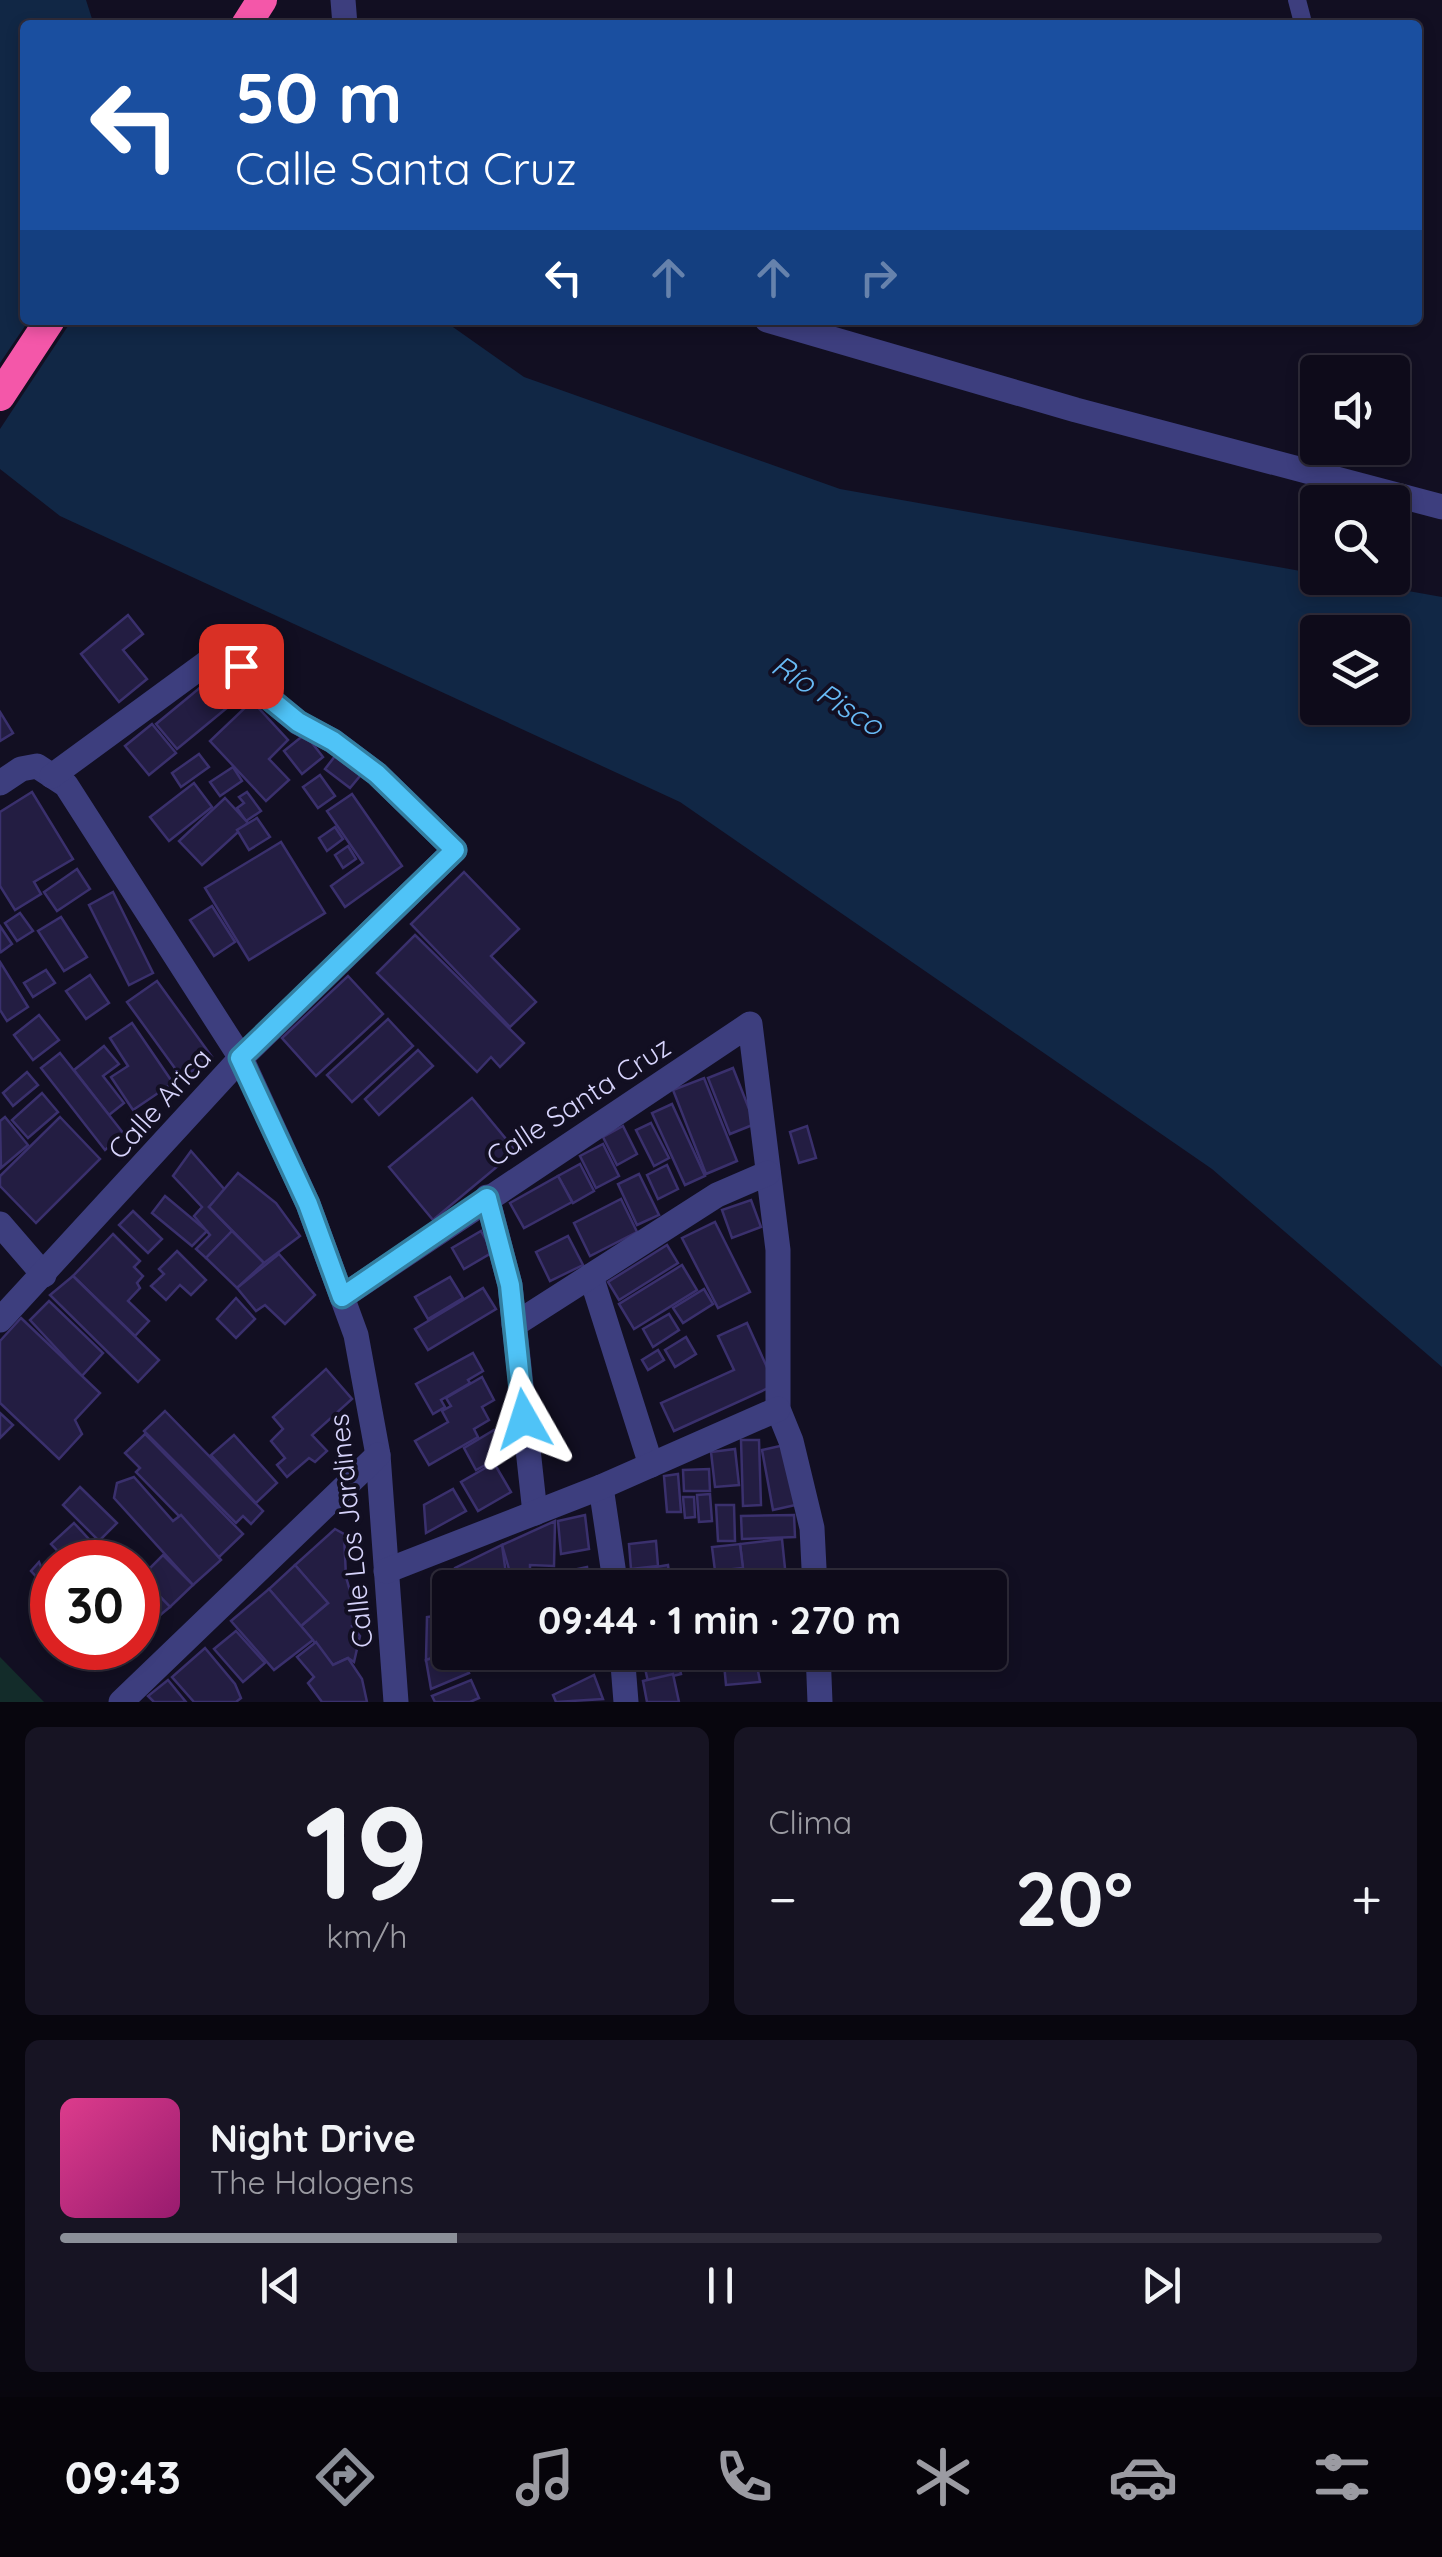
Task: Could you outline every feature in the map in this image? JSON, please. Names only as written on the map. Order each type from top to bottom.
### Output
[{"type":"highway","points":[[0,396],[47,325]]},
{"type":"street","points":[[785,325],[1076,410],[1442,508]]},
{"type":"street","name":"Calle Arica","points":[[0,1320],[240,1058],[455,850],[377,774],[333,741],[298,722],[265,695],[229,656],[209,661],[52,776]]},
{"type":"street","points":[[0,783],[21,768],[37,766],[52,776]]},
{"type":"street","name":"Calle Los Jardines","points":[[52,776],[66,786],[240,1058],[308,1204],[356,1335],[378,1455],[396,1702]]},
{"type":"street","name":"Calle Santa Cruz","points":[[342,1297],[750,1024],[768,1173]]},
{"type":"street","points":[[514,1325],[717,1195],[768,1173],[778,1250],[778,1409],[812,1528],[814,1570]]},
{"type":"street","points":[[487,1198],[510,1285],[534,1513]]},
{"type":"street","points":[[0,1224],[44,1274]]},
{"type":"street","points":[[591,1276],[651,1465]]},
{"type":"street","points":[[386,1571],[602,1487],[778,1409]]},
{"type":"street","points":[[121,1702],[378,1455]]},
{"type":"street","points":[[602,1487],[614,1570]]},
{"type":"street","points":[[623,1670],[626,1702]]},
{"type":"street","points":[[819,1670],[820,1702]]},
{"type":"lane","points":[[1297,0],[1302,19]]},
{"type":"green space","points":[[0,1657],[44,1702],[0,1702]]},
{"type":"water","name":"Río Pisco","points":[[0,0],[86,0],[92,20],[20,20],[20,325],[450,325],[524,377],[840,489],[1300,571],[1300,595],[1410,595],[1410,591],[1442,597],[1442,1367],[1212,1169],[680,802],[60,516],[0,469]]},
{"type":"pier","points":[[26,325],[69,325],[0,429],[0,363]]},
{"type":"building","points":[[128,615],[143,634],[123,650],[147,679],[119,702],[81,654]]},
{"type":"building","points":[[225,667],[245,693],[177,749],[156,724]]},
{"type":"building","points":[[252,701],[288,740],[269,759],[289,780],[266,801],[210,741]]},
{"type":"building","points":[[0,712],[13,733],[0,741]]},
{"type":"building","points":[[152,724],[176,753],[149,775],[125,746]]},
{"type":"building","points":[[305,734],[323,757],[302,774],[284,751]]},
{"type":"building","points":[[339,751],[365,770],[350,788],[325,769]]},
{"type":"building","points":[[199,754],[209,767],[181,787],[172,773]]},
{"type":"building","points":[[233,767],[242,781],[220,796],[210,782]]},
{"type":"building","points":[[320,775],[335,796],[318,808],[303,787]]},
{"type":"building","points":[[194,783],[212,807],[169,841],[150,817]]},
{"type":"building","points":[[32,792],[73,859],[34,882],[41,894],[15,910],[0,886],[0,812]]},
{"type":"building","points":[[247,792],[261,811],[246,821],[237,808],[244,803],[239,797]]},
{"type":"building","points":[[352,794],[402,866],[345,907],[331,886],[363,863],[327,811]]},
{"type":"building","points":[[225,798],[248,823],[202,865],[179,841]]},
{"type":"building","points":[[257,818],[270,837],[249,850],[237,830]]},
{"type":"building","points":[[335,827],[343,839],[327,851],[319,838]]},
{"type":"building","points":[[281,842],[325,913],[249,960],[205,888]]},
{"type":"building","points":[[348,846],[356,859],[343,868],[335,855]]},
{"type":"building","points":[[77,869],[90,889],[57,911],[44,892]]},
{"type":"building","points":[[464,872],[519,929],[491,956],[536,1002],[510,1027],[411,924]]},
{"type":"building","points":[[113,892],[153,973],[129,985],[89,905]]},
{"type":"building","points":[[212,906],[235,942],[214,956],[190,920]]},
{"type":"building","points":[[20,913],[33,931],[17,941],[5,923]]},
{"type":"building","points":[[61,917],[87,957],[64,971],[38,931]]},
{"type":"building","points":[[0,926],[12,944],[1,952],[0,950]]},
{"type":"building","points":[[415,935],[524,1043],[500,1067],[491,1057],[477,1072],[377,973]]},
{"type":"building","points":[[0,962],[28,1007],[7,1021],[0,1010]]},
{"type":"building","points":[[46,970],[55,983],[33,997],[24,983]]},
{"type":"building","points":[[90,975],[109,1003],[86,1019],[66,991]]},
{"type":"building","points":[[348,976],[383,1014],[316,1076],[282,1038]]},
{"type":"building","points":[[157,981],[212,1057],[182,1078],[127,1002]]},
{"type":"building","points":[[39,1015],[59,1040],[33,1060],[14,1035]]},
{"type":"building","points":[[388,1019],[413,1046],[352,1102],[327,1075]]},
{"type":"building","points":[[132,1023],[173,1083],[133,1110],[111,1077],[128,1066],[110,1038]]},
{"type":"building","points":[[104,1046],[119,1064],[103,1076],[124,1103],[109,1115],[74,1070]]},
{"type":"building","points":[[418,1050],[433,1066],[379,1115],[365,1099]]},
{"type":"building","points":[[60,1053],[124,1134],[105,1150],[41,1068]]},
{"type":"building","points":[[733,1068],[755,1124],[730,1134],[708,1078]]},
{"type":"building","points":[[27,1072],[38,1085],[13,1106],[3,1093]]},
{"type":"building","points":[[704,1078],[737,1161],[706,1174],[673,1090]]},
{"type":"building","points":[[42,1093],[58,1112],[28,1138],[12,1120]]},
{"type":"building","points":[[472,1098],[516,1151],[433,1220],[389,1167]]},
{"type":"building","points":[[672,1104],[705,1176],[685,1185],[652,1113]]},
{"type":"building","points":[[5,1117],[28,1145],[1,1168],[0,1121]]},
{"type":"building","points":[[60,1117],[100,1159],[36,1223],[0,1186],[0,1176]]},
{"type":"building","points":[[651,1123],[669,1158],[654,1166],[636,1130]]},
{"type":"building","points":[[623,1126],[637,1154],[617,1165],[603,1137]]},
{"type":"building","points":[[807,1126],[816,1158],[799,1163],[790,1132]]},
{"type":"building","points":[[603,1144],[619,1176],[596,1188],[580,1156]]},
{"type":"building","points":[[191,1151],[225,1190],[209,1207],[232,1231],[206,1258],[196,1249],[210,1235],[194,1216],[202,1207],[173,1176]]},
{"type":"building","points":[[580,1164],[594,1191],[573,1203],[558,1176]]},
{"type":"building","points":[[667,1165],[678,1189],[658,1199],[647,1175]]},
{"type":"building","points":[[238,1173],[276,1203],[300,1236],[264,1263],[209,1207]]},
{"type":"building","points":[[639,1174],[659,1215],[637,1225],[618,1184]]},
{"type":"building","points":[[558,1176],[572,1202],[524,1228],[510,1203]]},
{"type":"building","points":[[165,1196],[207,1231],[192,1246],[152,1213]]},
{"type":"building","points":[[621,1199],[637,1232],[590,1256],[574,1223]]},
{"type":"building","points":[[751,1200],[761,1227],[732,1238],[722,1210]]},
{"type":"building","points":[[133,1211],[162,1239],[148,1253],[119,1225]]},
{"type":"building","points":[[715,1222],[750,1292],[718,1308],[682,1238]]},
{"type":"building","points":[[232,1231],[264,1263],[237,1288],[206,1258]]},
{"type":"building","points":[[481,1231],[493,1252],[464,1269],[452,1248]]},
{"type":"building","points":[[113,1234],[140,1261],[134,1267],[143,1276],[137,1283],[140,1288],[128,1301],[149,1321],[135,1336],[73,1276]]},
{"type":"building","points":[[568,1236],[583,1265],[550,1281],[536,1252]]},
{"type":"building","points":[[667,1245],[678,1263],[619,1300],[608,1282]]},
{"type":"building","points":[[177,1251],[206,1280],[191,1295],[180,1285],[166,1300],[151,1286],[164,1274],[159,1269]]},
{"type":"building","points":[[279,1254],[315,1295],[285,1324],[265,1305],[256,1311],[237,1288]]},
{"type":"building","points":[[682,1265],[697,1290],[634,1329],[619,1304]]},
{"type":"building","points":[[73,1276],[159,1360],[138,1382],[50,1295]]},
{"type":"building","points":[[450,1277],[463,1298],[428,1319],[415,1297]]},
{"type":"building","points":[[483,1288],[496,1309],[428,1350],[415,1329]]},
{"type":"building","points":[[704,1289],[713,1304],[683,1323],[673,1308]]},
{"type":"building","points":[[236,1298],[255,1319],[236,1338],[217,1319]]},
{"type":"building","points":[[49,1301],[103,1353],[82,1376],[30,1320]]},
{"type":"building","points":[[669,1314],[679,1330],[653,1347],[643,1329]]},
{"type":"building","points":[[21,1318],[100,1393],[75,1420],[82,1434],[59,1459],[0,1403],[0,1341]]},
{"type":"building","points":[[747,1323],[775,1385],[674,1431],[661,1403],[734,1370],[718,1336]]},
{"type":"building","points":[[686,1337],[696,1354],[675,1367],[665,1350]]},
{"type":"building","points":[[658,1350],[664,1360],[648,1370],[642,1360]]},
{"type":"building","points":[[473,1353],[483,1371],[441,1400],[445,1407],[433,1414],[416,1384]]},
{"type":"building","points":[[326,1369],[352,1399],[312,1435],[327,1451],[315,1462],[309,1458],[287,1477],[277,1465],[285,1458],[271,1441],[283,1429],[273,1417]]},
{"type":"building","points":[[482,1377],[494,1400],[482,1407],[489,1420],[474,1429],[478,1437],[429,1465],[415,1441],[448,1422],[442,1411],[451,1406],[446,1398]]},
{"type":"building","points":[[165,1411],[263,1511],[251,1524],[243,1516],[236,1523],[144,1431]]},
{"type":"building","points":[[0,1413],[13,1425],[0,1438]]},
{"type":"building","points":[[494,1430],[507,1453],[476,1470],[464,1448]]},
{"type":"building","points":[[145,1434],[243,1534],[219,1557],[136,1472],[140,1468],[125,1453]]},
{"type":"building","points":[[234,1435],[277,1483],[256,1503],[211,1455]]},
{"type":"building","points":[[741,1440],[759,1440],[761,1505],[743,1506]]},
{"type":"building","points":[[789,1444],[800,1504],[773,1510],[762,1450]]},
{"type":"building","points":[[735,1449],[739,1485],[715,1487],[711,1452]]},
{"type":"building","points":[[494,1463],[511,1492],[478,1511],[461,1482]]},
{"type":"building","points":[[709,1469],[710,1491],[684,1491],[683,1470]]},
{"type":"building","points":[[678,1474],[681,1512],[667,1512],[664,1476]]},
{"type":"building","points":[[134,1477],[173,1521],[181,1515],[221,1560],[193,1585],[160,1549],[160,1540],[152,1540],[114,1498],[117,1483]]},
{"type":"building","points":[[80,1487],[117,1523],[98,1540],[63,1505]]},
{"type":"building","points":[[453,1489],[466,1511],[426,1533],[424,1505]]},
{"type":"building","points":[[710,1494],[712,1521],[699,1522],[697,1495]]},
{"type":"building","points":[[683,1497],[694,1497],[695,1517],[685,1518]]},
{"type":"building","points":[[716,1505],[734,1505],[735,1541],[718,1541]]},
{"type":"building","points":[[585,1515],[589,1549],[561,1554],[558,1521]]},
{"type":"building","points":[[794,1515],[795,1537],[742,1539],[741,1516]]},
{"type":"building","points":[[555,1521],[554,1566],[530,1565],[530,1570],[509,1570],[502,1545]]},
{"type":"building","points":[[74,1523],[90,1540],[55,1540]]},
{"type":"building","points":[[335,1529],[344,1534],[346,1577],[359,1622],[352,1626],[360,1636],[354,1662],[348,1658],[333,1665],[301,1626],[328,1603],[295,1565]]},
{"type":"building","points":[[782,1539],[785,1570],[743,1570],[740,1544]]},
{"type":"building","points":[[656,1541],[658,1566],[631,1569],[629,1544]]},
{"type":"building","points":[[740,1544],[743,1568],[715,1570],[712,1547]]},
{"type":"building","points":[[502,1545],[505,1570],[455,1568]]},
{"type":"building","points":[[163,1555],[193,1585],[170,1607],[160,1597]]},
{"type":"building","points":[[295,1565],[328,1603],[301,1626],[269,1589]]},
{"type":"building","points":[[668,1565],[669,1570],[638,1570]]},
{"type":"building","points":[[269,1589],[313,1640],[274,1670],[231,1621]]},
{"type":"building","points":[[160,1597],[170,1607],[160,1615]]},
{"type":"building","points":[[432,1616],[432,1658],[426,1660],[427,1617]]},
{"type":"building","points":[[236,1631],[265,1663],[243,1682],[214,1649]]},
{"type":"building","points":[[316,1642],[333,1665],[348,1658],[362,1679],[367,1702],[322,1702],[308,1683],[314,1677],[297,1657]]},
{"type":"building","points":[[205,1648],[235,1684],[241,1698],[236,1702],[194,1702],[172,1677]]},
{"type":"building","points":[[432,1658],[432,1670],[469,1673],[431,1689],[426,1660]]},
{"type":"building","points":[[645,1670],[680,1670],[681,1674],[648,1682]]},
{"type":"building","points":[[725,1670],[772,1670],[758,1671],[760,1682],[726,1685]]},
{"type":"building","points":[[673,1674],[679,1702],[647,1702],[643,1681]]},
{"type":"building","points":[[594,1675],[603,1699],[556,1702],[553,1695]]},
{"type":"building","points":[[168,1680],[186,1702],[154,1702],[148,1696]]},
{"type":"building","points":[[471,1680],[479,1698],[470,1702],[435,1702],[432,1696]]},
{"type":"route","points":[[241,666],[265,695],[298,722],[333,741],[377,774],[455,850],[240,1058],[308,1204],[342,1297],[487,1198],[510,1285],[524,1419]]}]
